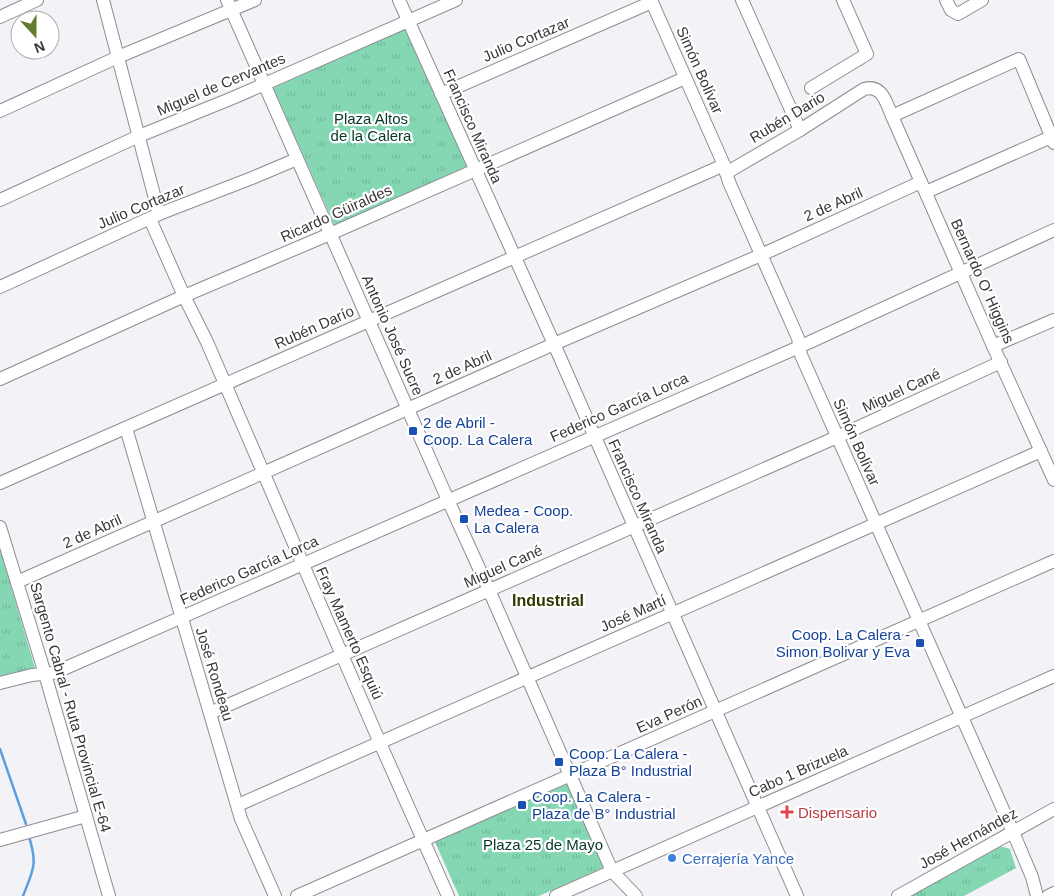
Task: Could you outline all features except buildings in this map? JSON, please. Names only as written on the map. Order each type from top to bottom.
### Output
[{"type":"street","points":[[0,17],[36,0]]},
{"type":"street","name":"Fray Mamerto Esquiú","points":[[104,0],[139,136],[155,217],[184,296],[207,342],[448,896]]},
{"type":"street","points":[[0,111],[229,5],[255,0]]},
{"type":"street","name":"Francisco Miranda","points":[[399,0],[554,344],[798,896]]},
{"type":"street","name":"Miguel de Cervantes","points":[[0,200],[139,136],[235,97],[456,0]]},
{"type":"street","points":[[742,0],[800,130]]},
{"type":"street","points":[[811,88],[867,54],[843,0]]},
{"type":"street","points":[[946,0],[951,10],[958,14],[982,0]]},
{"type":"street","name":"Simón Bolívar","points":[[652,1],[798,338],[801,355],[1013,832],[1032,878],[1037,896]]},
{"type":"street","name":"Julio Cortazar","points":[[441,94],[652,1]]},
{"type":"street","name":"Antonio José Sucre","points":[[229,5],[370,320],[612,871],[636,896]]},
{"type":"street","points":[[892,116],[1019,58],[1053,140]]},
{"type":"street","name":"Ricardo Güiraldes","points":[[0,378],[685,78]]},
{"type":"street","name":"Rubén Dario","points":[[725,169],[800,130],[864,89],[873,87],[882,94]]},
{"type":"street","name":"Bernardo O' Higgins","points":[[882,94],[1054,480]]},
{"type":"street","name":"2 de Abril","points":[[17,582],[761,254],[924,187],[1053,140]]},
{"type":"street","name":"Julio Cortazar","points":[[0,287],[155,217],[297,159]]},
{"type":"street","name":"Rubén Darío","points":[[0,483],[514,257],[725,169]]},
{"type":"street","name":"Federico García Lorca","points":[[0,683],[61,670],[799,347],[1054,230]]},
{"type":"street","points":[[993,346],[1054,320]]},
{"type":"street","name":"Miguel Cané","points":[[210,713],[837,437],[1001,362]]},
{"type":"street","name":"José Rondeau","points":[[126,428],[243,825],[275,896]]},
{"type":"street","name":"José Martí","points":[[238,805],[1041,451]]},
{"type":"street","name":"Sargento Cabral - Ruta Provincial E-64","points":[[0,527],[45,674],[109,896]]},
{"type":"street","name":"Eva Perón","points":[[297,896],[1054,561]]},
{"type":"street","name":"Cabo 1 Brizuela","points":[[556,896],[1054,676]]},
{"type":"street","name":"José Hernández","points":[[898,896],[1054,809]]},
{"type":"street","points":[[0,840],[86,816]]},
{"type":"street","points":[[1048,896],[1054,893]]},
{"type":"green space","name":"Plaza Altos de la Calera","points":[[408,27],[470,165],[335,226],[273,88]]},
{"type":"green space","points":[[0,549],[35,668],[0,677]]},
{"type":"green space","name":"Plaza 25 de Mayo","points":[[567,784],[604,867],[539,896],[459,896],[435,842]]},
{"type":"green space","points":[[1000,846],[1010,849],[1016,868],[964,896],[911,896]]},
{"type":"waterway","points":[[0,749],[26,824]]},
{"type":"waterway","points":[[23,896],[34,861],[29,837]]},
{"type":"place","name":"2 de Abril - Coop. La Calera","points":[[413,431]]},
{"type":"place","name":"Medea - Coop. La Calera","points":[[464,519]]},
{"type":"place","name":"Coop. La Calera - Simon Bolivar y Eva","points":[[920,643]]},
{"type":"place","name":"Coop. La Calera - Plaza B° Industrial","points":[[559,762]]},
{"type":"place","name":"Coop. La Calera - Plaza de B° Industrial","points":[[522,805]]},
{"type":"place","name":"Dispensario","points":[[787,812]]},
{"type":"place","name":"Cerrajería Yance","points":[[672,858]]},
{"type":"district","name":"Industrial","points":[[548,600]]}]
